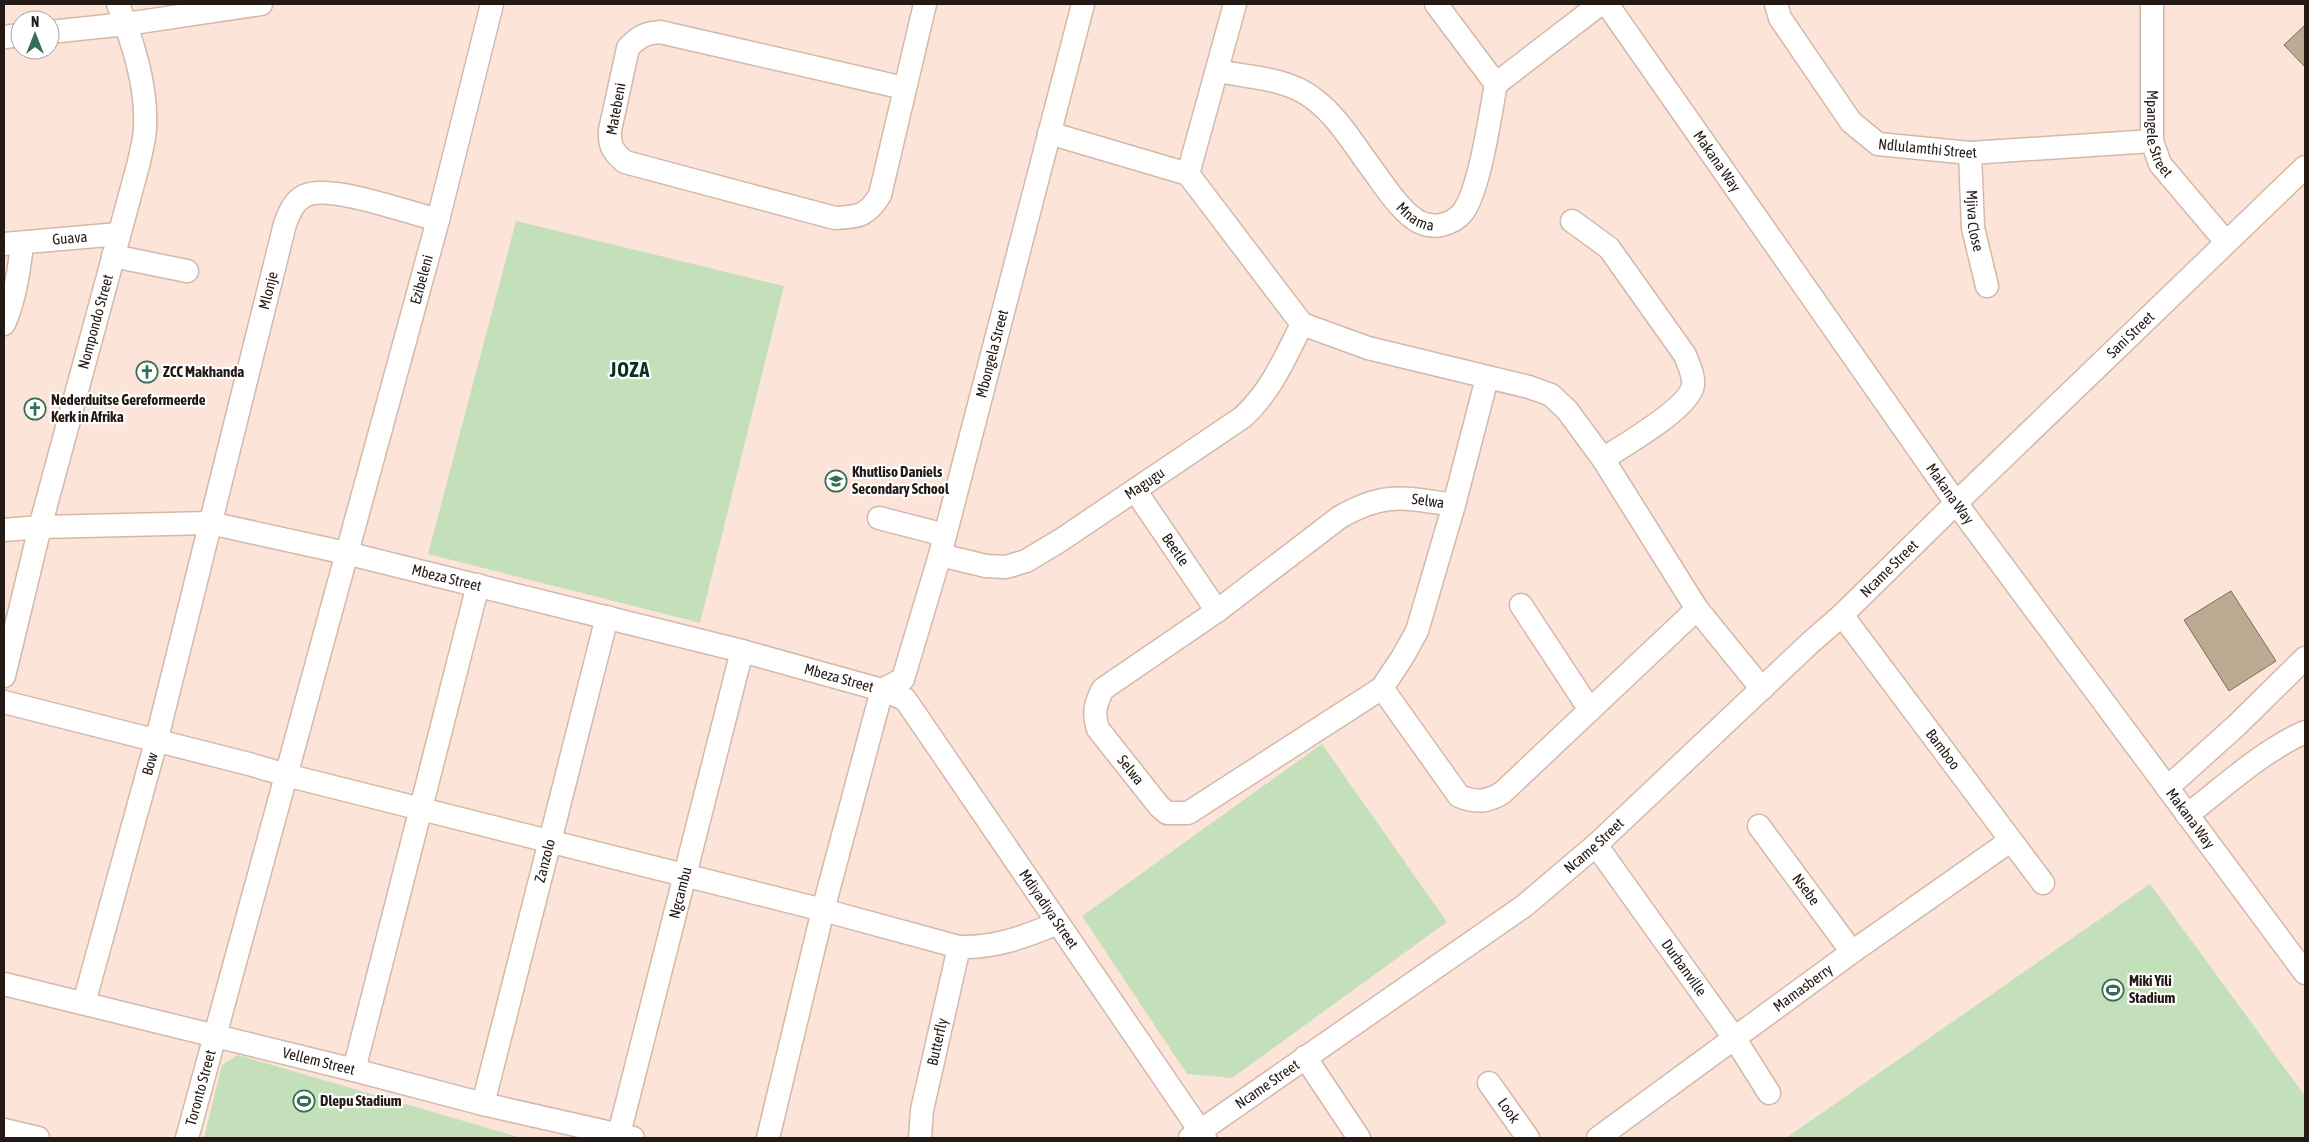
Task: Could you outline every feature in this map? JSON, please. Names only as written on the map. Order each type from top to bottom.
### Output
[{"type":"street","points":[[60,30],[122,14],[261,4]]},
{"type":"street","name":"Ezibeleni","points":[[286,775],[438,220],[492,4]]},
{"type":"street","name":"Matebeni","points":[[904,88],[660,32],[647,32],[637,38],[628,48],[610,130],[609,144],[614,153],[625,162],[835,218],[855,217],[871,209],[880,195],[925,4]]},
{"type":"street","name":"Mbongela Street","points":[[882,690],[903,679],[943,545],[1083,4]]},
{"type":"street","points":[[1188,174],[1235,4]]},
{"type":"street","points":[[1436,4],[1496,84],[1600,4]]},
{"type":"street","name":"Makana Way","points":[[1607,4],[1956,503],[2305,973]]},
{"type":"street","name":"Ndlulamthi Street","points":[[1776,4],[1780,18],[1851,122],[1878,144],[1970,154],[2152,141]]},
{"type":"street","name":"Mpangele Street","points":[[2152,4],[2152,141],[2160,164],[2226,242]]},
{"type":"street","name":"Nompondo Street","points":[[4,676],[40,527],[139,162],[145,128],[142,81],[134,47],[122,14]]},
{"type":"street","name":"Mnama","points":[[1217,71],[1273,81],[1295,88],[1314,98],[1335,119],[1396,200],[1414,219],[1433,227],[1452,223],[1463,212],[1471,196],[1478,174],[1496,84]]},
{"type":"street","points":[[1049,133],[1188,174],[1302,324],[1368,348],[1529,387],[1551,395],[1567,410],[1604,459],[1697,609],[1762,689]]},
{"type":"street","name":"Mjiva Close","points":[[1970,154],[1973,228],[1987,286]]},
{"type":"street","name":"Sani Street","points":[[1956,503],[2305,168]]},
{"type":"street","name":"Mlonje","points":[[210,523],[285,224],[292,208],[303,197],[317,192],[339,194],[438,220]]},
{"type":"street","points":[[1572,221],[1609,248],[1684,355],[1691,371],[1693,385],[1688,398],[1676,409],[1604,459]]},
{"type":"street","name":"Guava","points":[[4,324],[18,273],[13,244],[119,234]]},
{"type":"street","points":[[113,256],[187,271]]},
{"type":"street","name":"Magugu","points":[[879,518],[943,545],[986,566],[1006,568],[1026,561],[1062,540],[1243,418],[1259,402],[1271,384],[1302,324]]},
{"type":"street","name":"Selwa","points":[[1454,505],[1400,498],[1376,500],[1362,504],[1340,517],[1217,611],[1103,689],[1096,703],[1094,717],[1098,730],[1159,806],[1167,813],[1188,813],[1382,688],[1417,631],[1454,505],[1487,378]]},
{"type":"street","name":"Beetle","points":[[1135,490],[1217,611]]},
{"type":"street","name":"Ncame Street","points":[[1199,1136],[1305,1057],[1524,906],[1596,845],[1842,615],[1956,503]]},
{"type":"street","name":"Mbeza Street","points":[[4,530],[40,527],[210,523],[346,553],[607,617],[742,651],[882,690]]},
{"type":"street","name":"Bow","points":[[84,1003],[156,742],[210,523]]},
{"type":"street","points":[[354,1070],[478,585]]},
{"type":"street","points":[[1522,605],[1590,710]]},
{"type":"street","points":[[1382,688],[1459,796],[1480,802],[1490,800],[1502,794],[1697,609]]},
{"type":"street","name":"Bamboo","points":[[1842,615],[2042,883]]},
{"type":"street","name":"Zanzolo","points":[[483,1104],[607,617]]},
{"type":"street","name":"Ngcambu","points":[[626,1136],[685,875],[742,651]]},
{"type":"street","points":[[2167,788],[2237,725],[2305,658]]},
{"type":"street","points":[[768,1138],[823,910],[882,690]]},
{"type":"street","name":"Mdiyadiya Street","points":[[882,690],[905,699],[1058,923],[1199,1136]]},
{"type":"street","points":[[4,702],[823,910],[959,947],[982,948],[1013,941],[1058,923]]},
{"type":"street","points":[[2187,815],[2291,738],[2305,732]]},
{"type":"street","name":"Toronto Street","points":[[187,1138],[286,775]]},
{"type":"street","name":"Nsebe","points":[[1759,826],[1852,952]]},
{"type":"street","name":"Mamasberry","points":[[1598,1138],[1852,952],[2010,841]]},
{"type":"street","name":"Durbanville","points":[[1596,845],[1735,1039],[1769,1093]]},
{"type":"street","name":"Butterfly","points":[[920,1138],[922,1110],[959,947]]},
{"type":"street","name":"Vellem Street","points":[[4,984],[354,1070],[483,1104],[626,1136]]},
{"type":"street","points":[[1305,1057],[1359,1138]]},
{"type":"street","name":"Look","points":[[1489,1083],[1528,1138]]},
{"type":"street","points":[[4,1130],[38,1138]]},
{"type":"green space","points":[[516,221],[784,286],[700,623],[428,554]]},
{"type":"green space","points":[[1322,744],[1447,922],[1232,1078],[1187,1074],[1082,916]]},
{"type":"green space","name":"Miki Yili Stadium","points":[[2150,884],[2305,1096],[2305,1138],[1786,1138]]},
{"type":"green space","name":"Dlepu Stadium","points":[[238,1055],[522,1138],[204,1138],[222,1065]]},
{"type":"building","points":[[2305,25],[2305,67],[2284,45]]},
{"type":"building","points":[[2231,591],[2276,661],[2229,691],[2184,620]]},
{"type":"place","name":"ZCC Makhanda","points":[[147,372]]},
{"type":"place","name":"Nederduitse Gereformeerde Kerk in Afrika","points":[[35,409]]},
{"type":"place","name":"Khutliso Daniels Secondary School","points":[[836,481]]},
{"type":"place","name":"Miki Yili Stadium","points":[[2113,990]]},
{"type":"place","name":"Dlepu Stadium","points":[[304,1101]]},
{"type":"district","name":"JOZA","points":[[630,370]]}]
